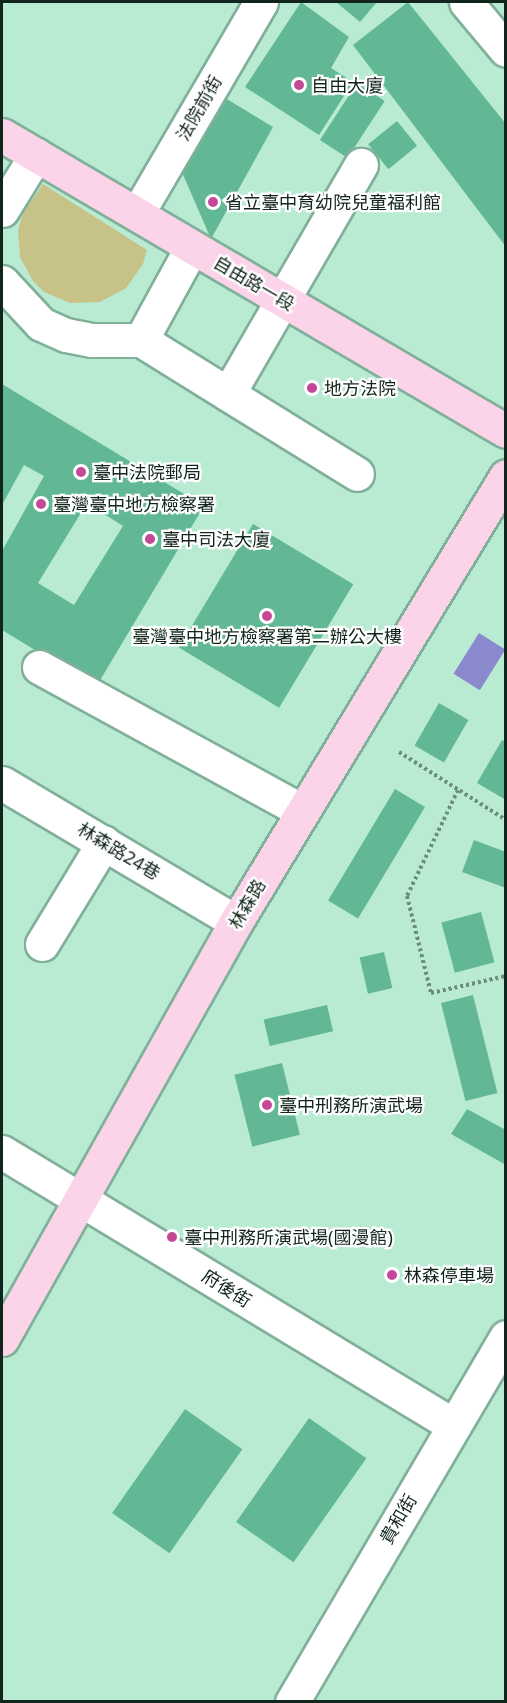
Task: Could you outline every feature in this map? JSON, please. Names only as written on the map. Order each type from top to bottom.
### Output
[{"type":"main road","name":"自由路一段","points":[[2,135],[506,431]]},
{"type":"main road","name":"林森路","points":[[2,1339],[236,922],[506,476]]},
{"type":"street","points":[[466,2],[506,50]]},
{"type":"street","name":"法院前街","points":[[137,214],[251,5]]},
{"type":"street","points":[[2,210],[36,155]]},
{"type":"street","points":[[228,394],[361,165]]},
{"type":"street","points":[[141,340],[192,247]]},
{"type":"street","points":[[2,282],[20,306],[41,324],[66,335],[92,340],[141,340],[357,474]]},
{"type":"street","points":[[39,667],[302,811]]},
{"type":"street","name":"林森路24巷","points":[[2,783],[236,922]]},
{"type":"street","points":[[42,944],[104,842]]},
{"type":"street","name":"府後街","points":[[2,1152],[453,1425]]},
{"type":"street","name":"貴和街","points":[[292,1701],[506,1336]]},
{"type":"path","points":[[399,752],[506,820]]},
{"type":"path","points":[[458,790],[407,896],[431,993],[506,976]]},
{"type":"shaded area","points":[[43,184],[147,250],[143,264],[126,288],[100,302],[70,303],[44,292],[33,281],[20,257],[18,230],[23,213]]},
{"type":"shaded area","points":[[479,633],[505,649],[480,690],[454,674]]},
{"type":"building","name":"自由大廈","points":[[301,2],[349,37],[331,68],[353,82],[319,135],[245,87]]},
{"type":"building","points":[[336,2],[377,2],[360,22]]},
{"type":"building","points":[[408,2],[506,124],[506,247],[353,45]]},
{"type":"building","points":[[357,83],[385,101],[348,158],[320,140]]},
{"type":"building","points":[[217,93],[273,127],[211,239],[178,163]]},
{"type":"building","points":[[397,121],[417,146],[388,169],[368,144]]},
{"type":"building","name":"臺中司法大廈","points":[[2,384],[204,506],[96,687],[2,630],[2,551],[44,476],[24,465],[2,505]],"holes":[[[87,503],[123,526],[74,605],[38,583]]]},
{"type":"building","name":"臺灣臺中地方檢察署第二辦公大樓","points":[[253,524],[353,584],[279,708],[179,647]]},
{"type":"building","points":[[439,703],[468,720],[444,762],[414,745]]},
{"type":"building","points":[[502,740],[506,742],[506,800],[477,783]]},
{"type":"building","points":[[395,789],[425,807],[358,918],[328,900]]},
{"type":"building","points":[[474,840],[506,852],[506,888],[462,872]]},
{"type":"building","points":[[481,912],[494,962],[455,973],[441,923]]},
{"type":"building","points":[[384,952],[392,988],[368,994],[360,958]]},
{"type":"building","points":[[473,995],[497,1093],[465,1101],[441,1003]]},
{"type":"building","points":[[327,1005],[333,1031],[270,1046],[264,1020]]},
{"type":"building","name":"臺中刑務所演武場","points":[[282,1063],[300,1135],[252,1147],[234,1075]]},
{"type":"building","points":[[467,1109],[506,1130],[506,1165],[451,1134]]},
{"type":"building","points":[[185,1409],[242,1449],[169,1553],[112,1513]]},
{"type":"building","points":[[309,1418],[366,1458],[293,1562],[236,1522]]},
{"type":"place","name":"自由大廈","points":[[299,85]]},
{"type":"place","name":"省立臺中育幼院兒童福利館","points":[[213,202]]},
{"type":"place","name":"地方法院","points":[[312,388]]},
{"type":"place","name":"臺中法院郵局","points":[[81,472]]},
{"type":"place","name":"臺灣臺中地方檢察署","points":[[41,504]]},
{"type":"place","name":"臺中司法大廈","points":[[150,539]]},
{"type":"place","name":"臺灣臺中地方檢察署第二辦公大樓","points":[[267,616]]},
{"type":"place","name":"臺中刑務所演武場","points":[[267,1105]]},
{"type":"place","name":"臺中刑務所演武場(國漫館)","points":[[172,1237]]},
{"type":"place","name":"林森停車場","points":[[392,1275]]}]
